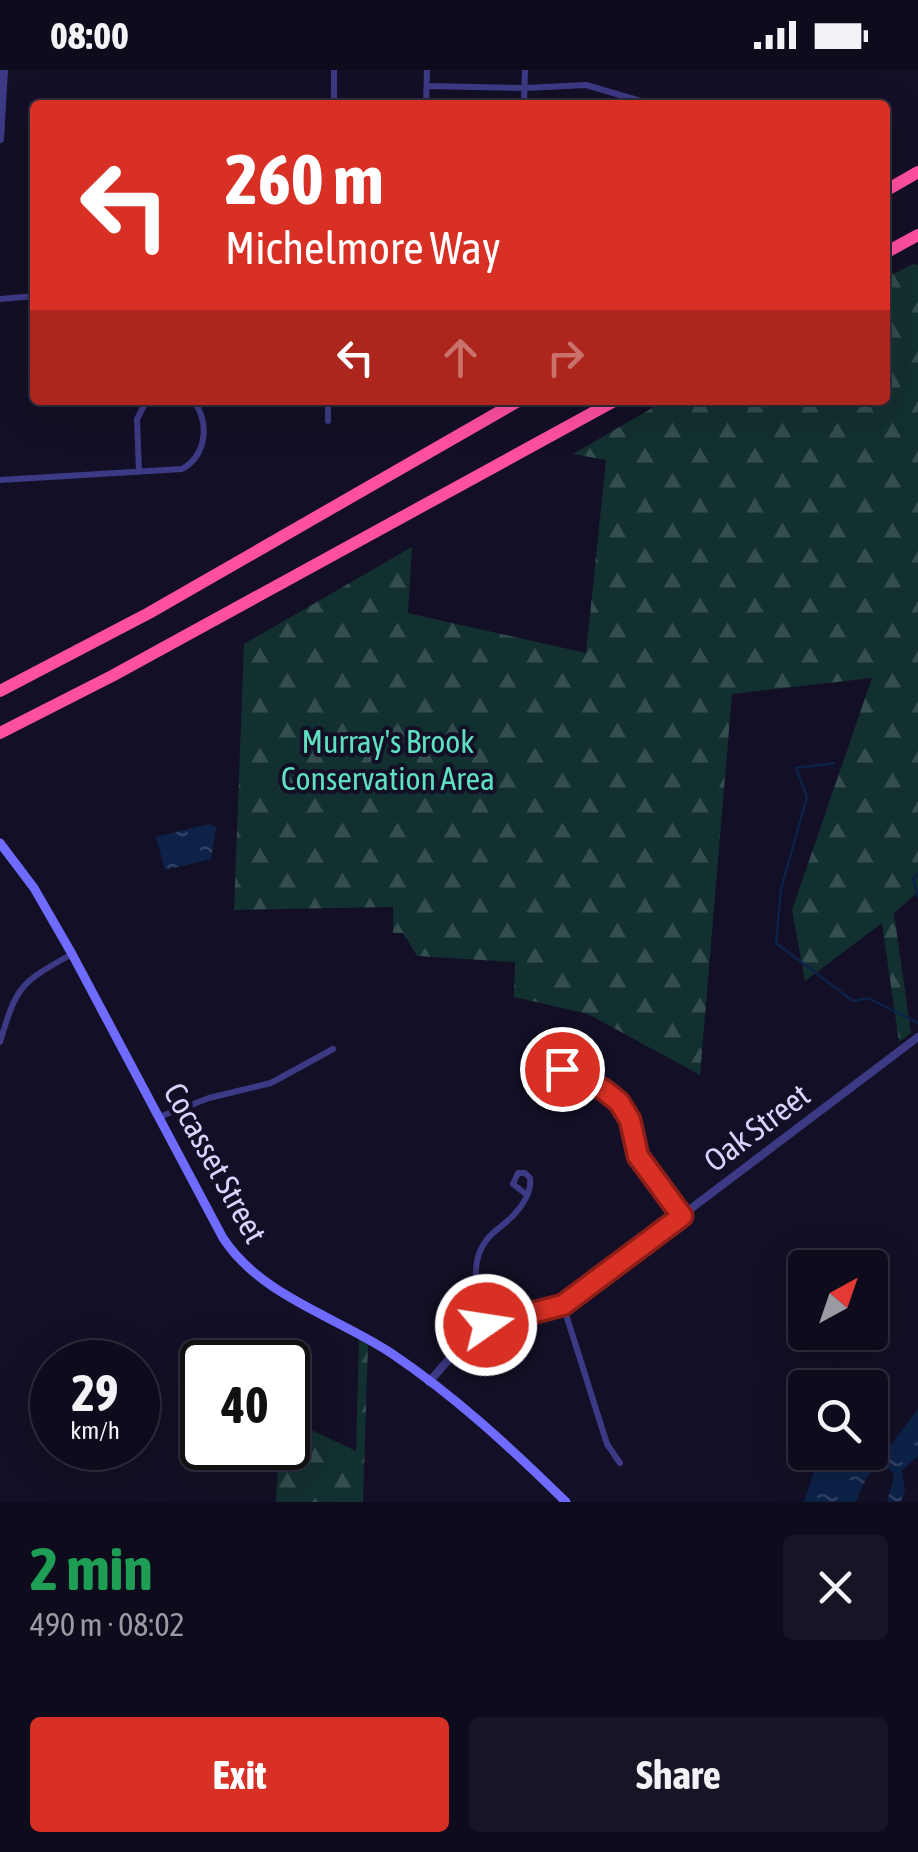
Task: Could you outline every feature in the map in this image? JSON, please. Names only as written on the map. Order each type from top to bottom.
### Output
[{"type":"highway","points":[[890,188],[918,172]]},
{"type":"highway","points":[[890,250],[918,235]]},
{"type":"highway","points":[[0,691],[140,618],[511,405]]},
{"type":"highway","points":[[0,732],[112,676],[607,405]]},
{"type":"main road","name":"Cocasset Street","points":[[0,843],[34,888],[223,1238],[245,1267],[372,1341],[429,1382],[495,1433],[566,1502]]},
{"type":"street","points":[[0,140],[4,70]]},
{"type":"street","points":[[334,70],[334,100]]},
{"type":"street","points":[[426,100],[427,70]]},
{"type":"street","points":[[524,100],[525,70]]},
{"type":"street","points":[[426,86],[586,85],[637,100]]},
{"type":"street","points":[[0,300],[30,297]]},
{"type":"street","points":[[140,472],[137,419],[144,405]]},
{"type":"street","points":[[0,480],[182,468],[196,458],[202,447],[203,421],[195,405]]},
{"type":"street","points":[[328,405],[328,421]]},
{"type":"street","points":[[0,1042],[23,984],[72,954]]},
{"type":"street","name":"Oak Street","points":[[429,1382],[458,1345],[486,1325],[563,1305],[918,1038]]},
{"type":"street","points":[[159,1117],[209,1098],[272,1084],[334,1049]]},
{"type":"street","points":[[556,1070],[570,1071],[619,1102],[630,1120],[638,1156],[682,1216]]},
{"type":"street","points":[[486,1325],[475,1278],[478,1256],[490,1237],[519,1212],[527,1195]]},
{"type":"street","points":[[563,1305],[607,1444],[620,1463]]},
{"type":"green space","name":"Murray's Brook Conservation Area","points":[[918,265],[918,892],[894,913],[911,1033],[899,1042],[882,923],[805,981],[792,910],[872,678],[732,694],[700,1075],[588,1014],[514,997],[515,962],[417,956],[403,933],[393,933],[393,907],[234,910],[244,644],[412,547],[408,613],[586,653],[606,460],[573,454],[657,405],[890,405],[890,276]]},
{"type":"green space","points":[[359,1339],[368,1345],[363,1502],[276,1502],[278,1470],[310,1470],[310,1429],[356,1451]]},
{"type":"water","points":[[209,824],[216,827],[211,859],[165,870],[156,837]]},
{"type":"water","points":[[918,1409],[918,1456],[902,1470],[905,1490],[901,1502],[887,1502],[894,1476],[888,1469],[888,1449]]},
{"type":"water","points":[[814,1470],[874,1470],[868,1475],[856,1502],[804,1502]]},
{"type":"waterway","points":[[834,763],[796,768],[807,797],[781,889],[776,943],[853,1001],[868,998],[918,1023]]},
{"type":"waterway","points":[[918,873],[913,879],[918,897]]},
{"type":"route","points":[[486,1325],[563,1305],[682,1216],[638,1156],[624,1107],[604,1090],[562,1069]]}]
